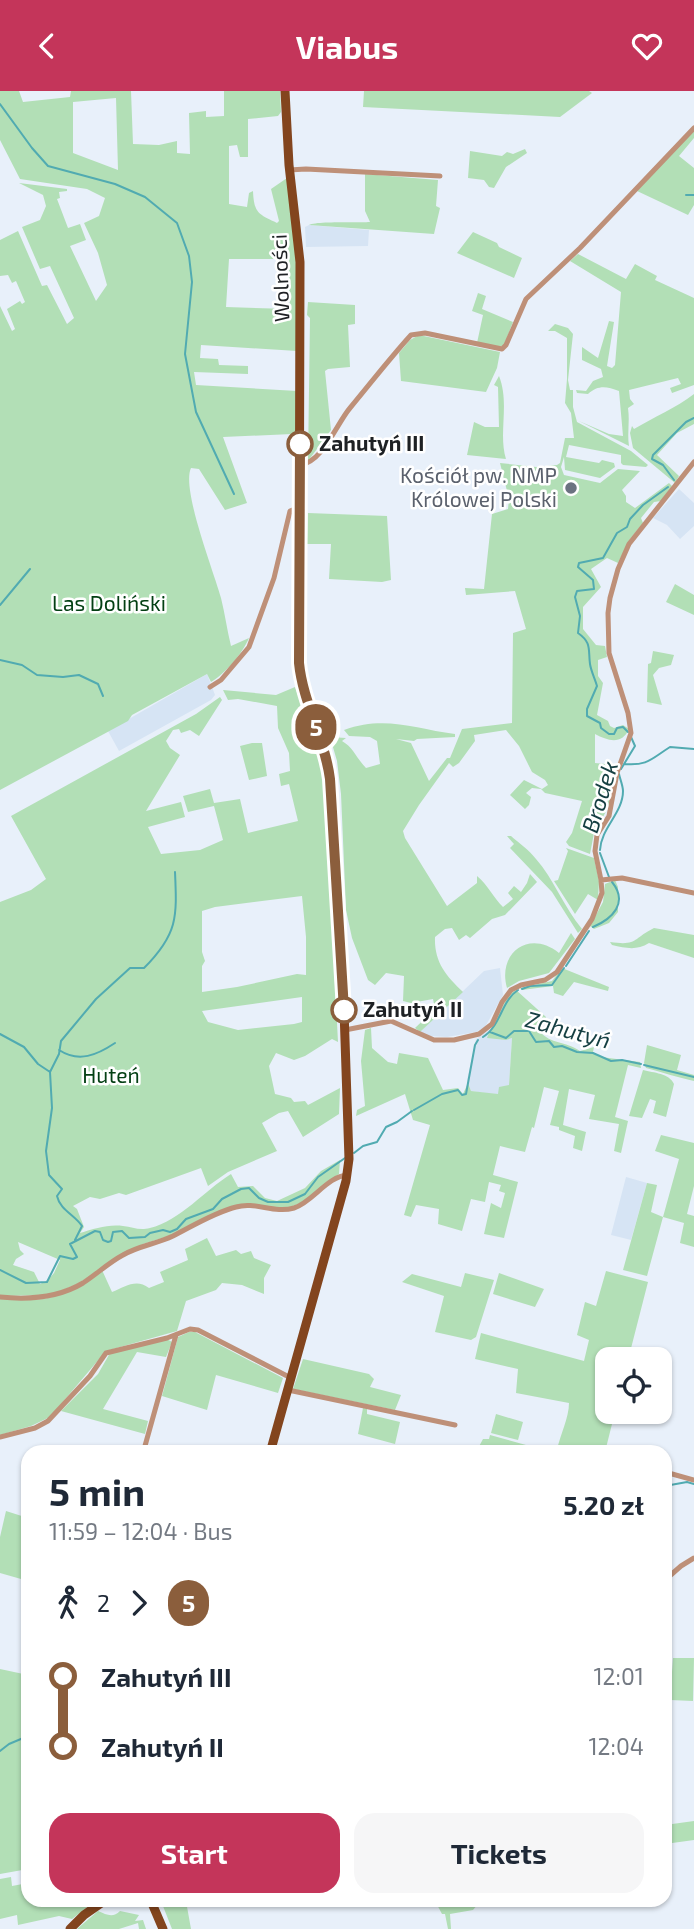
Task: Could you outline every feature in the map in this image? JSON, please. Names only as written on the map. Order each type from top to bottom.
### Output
[{"type":"main road","name":"Wolności","points":[[273,1445],[348,1175],[349,1151],[345,1030],[330,779],[327,758],[303,687],[299,663],[300,254],[289,170],[285,91]]},
{"type":"main road","points":[[69,1929],[94,1907]]},
{"type":"main road","points":[[154,1907],[163,1929]]},
{"type":"main road","points":[[161,1907],[169,1929]]},
{"type":"street","points":[[300,465],[308,463],[327,443],[351,407],[411,335],[425,333],[502,349],[526,299],[580,248],[694,128]]},
{"type":"street","points":[[289,170],[440,176]]},
{"type":"street","points":[[345,1030],[391,1021],[434,1040],[454,1040],[479,1034],[492,1024],[502,1002],[512,990],[548,978],[557,972],[597,910],[602,893],[597,835],[609,816],[617,773],[630,736],[628,713],[609,653],[610,598],[629,544],[694,462]]},
{"type":"street","points":[[210,687],[221,680],[249,647],[274,578],[290,511],[300,507]]},
{"type":"street","points":[[601,880],[622,878],[694,893]]},
{"type":"street","points":[[0,1297],[25,1299],[61,1293],[85,1282],[108,1263],[133,1250],[173,1236],[214,1215],[245,1205],[274,1210],[293,1208],[339,1177],[348,1175]]},
{"type":"street","points":[[0,1437],[48,1422],[111,1350],[176,1335],[190,1329],[198,1330],[291,1378]]},
{"type":"street","points":[[145,1445],[176,1335]]},
{"type":"street","points":[[288,1390],[455,1425]]},
{"type":"street","points":[[672,1474],[694,1480]]},
{"type":"street","points":[[672,1574],[694,1558]]},
{"type":"shaded area","points":[[309,225],[369,230],[368,246],[306,247],[305,227]]},
{"type":"shaded area","points":[[679,489],[694,503],[694,526],[680,539],[667,525],[653,518]]},
{"type":"shaded area","points":[[207,674],[215,695],[211,700],[119,751],[108,731]]},
{"type":"shaded area","points":[[500,968],[503,995],[485,1027],[476,1032],[447,1037],[429,1036],[420,1032],[484,971]]},
{"type":"shaded area","points":[[492,1028],[488,1035],[505,1040],[512,1038],[509,1086],[498,1095],[471,1091],[467,1080],[476,1039]]},
{"type":"shaded area","points":[[626,1177],[647,1183],[631,1240],[611,1235]]},
{"type":"green space","name":"Las Doliński","points":[[0,91],[19,91],[23,102],[70,97],[71,91],[131,91],[133,144],[159,145],[177,141],[177,153],[190,154],[189,113],[206,111],[206,117],[224,116],[224,91],[280,91],[281,112],[278,116],[248,119],[248,157],[240,157],[237,145],[229,146],[229,204],[247,207],[249,193],[253,191],[258,212],[277,223],[279,221],[271,189],[287,178],[296,260],[297,351],[201,345],[200,358],[218,359],[219,365],[248,366],[248,374],[194,372],[196,385],[297,391],[297,483],[293,485],[292,434],[223,437],[247,503],[225,510],[199,469],[191,468],[190,494],[194,512],[221,598],[231,646],[249,638],[246,644],[228,668],[211,682],[207,674],[132,715],[128,721],[0,790],[0,306],[12,331],[15,329],[7,309],[20,301],[22,304],[25,302],[16,281],[12,283],[8,275],[0,276],[0,240],[18,231],[42,286],[47,285],[67,324],[74,318],[50,266],[40,269],[22,227],[40,220],[46,206],[43,195],[19,183],[67,189],[59,192],[60,198],[57,199],[68,228],[80,224],[86,240],[70,246],[96,301],[107,285],[98,253],[84,223],[99,216],[105,198],[87,189],[20,179],[0,140]],"holes":[[[116,98],[118,170],[73,153],[73,102]],[[229,259],[288,259],[290,309],[226,307]]]},
{"type":"green space","points":[[364,91],[592,93],[560,117],[363,107]]},
{"type":"green space","points":[[694,130],[694,138],[679,156],[694,168],[694,205],[688,215],[637,191]]},
{"type":"green space","points":[[525,149],[527,153],[506,167],[494,188],[489,187],[484,180],[468,178],[470,151],[502,156],[507,152],[513,154]]},
{"type":"green space","points":[[365,174],[438,180],[436,206],[440,208],[434,234],[309,225],[370,222],[365,211]]},
{"type":"green space","points":[[473,232],[522,258],[514,278],[457,253]]},
{"type":"green space","points":[[578,254],[626,279],[635,264],[657,276],[655,280],[694,298],[694,385],[672,393],[670,388],[681,384],[678,378],[629,390],[634,404],[628,408],[629,446],[579,421],[609,434],[623,436],[619,391],[602,387],[588,394],[577,393],[576,390],[586,391],[593,381],[603,377],[601,369],[582,360],[582,347],[598,358],[609,321],[614,322],[607,366],[612,368],[615,365],[621,292],[570,261]]},
{"type":"green space","points":[[478,293],[486,296],[482,309],[513,322],[504,345],[500,347],[477,343],[483,315],[472,311]]},
{"type":"green space","points":[[308,302],[355,305],[355,324],[348,325],[350,367],[325,371],[331,430],[308,461],[310,318],[307,315]]},
{"type":"green space","points":[[555,324],[568,328],[573,334],[568,380],[570,390],[573,390],[573,407],[577,422],[631,451],[648,465],[623,465],[621,455],[569,445],[566,457],[599,463],[602,460],[614,463],[615,467],[600,478],[565,470],[564,457],[561,467],[564,475],[600,483],[618,469],[640,471],[622,490],[626,502],[635,508],[669,483],[672,486],[661,501],[654,502],[641,518],[643,523],[630,539],[618,563],[607,558],[591,569],[601,587],[583,607],[583,629],[596,645],[605,646],[607,657],[598,660],[598,676],[603,683],[597,715],[614,728],[623,725],[629,729],[623,738],[614,740],[595,734],[595,763],[615,765],[609,806],[594,833],[590,854],[569,846],[566,842],[572,833],[582,801],[532,788],[526,793],[531,797],[525,809],[510,795],[524,780],[542,789],[548,785],[532,772],[519,746],[506,730],[474,735],[475,741],[459,763],[453,767],[449,763],[419,805],[403,831],[447,906],[477,883],[477,876],[503,907],[513,899],[508,893],[514,886],[521,892],[530,874],[537,882],[505,915],[492,919],[470,938],[466,935],[459,940],[452,928],[445,929],[435,937],[442,968],[463,992],[420,1032],[415,1028],[435,1009],[433,999],[411,1003],[403,1001],[404,976],[386,973],[375,985],[368,980],[352,938],[346,910],[341,794],[337,761],[330,737],[346,738],[342,741],[366,768],[380,764],[377,741],[370,737],[349,736],[344,730],[387,723],[455,734],[455,737],[414,741],[396,739],[411,743],[429,781],[447,758],[450,758],[462,729],[512,723],[513,633],[526,629],[515,591],[466,595],[465,588],[484,589],[492,514],[508,509],[509,499],[500,463],[536,467],[557,465],[560,463],[565,438],[574,438],[571,413],[565,403],[567,338],[555,331],[548,331]]},
{"type":"green space","points":[[419,335],[500,352],[497,368],[486,392],[401,381],[399,353],[410,340]]},
{"type":"green space","points":[[499,376],[504,397],[503,439],[506,459],[467,455],[474,422],[485,427],[499,427],[498,387],[494,385]]},
{"type":"green space","points":[[694,394],[694,424],[677,433],[657,455],[679,476],[675,483],[633,448],[630,433],[632,426],[634,429]]},
{"type":"green space","points":[[308,513],[387,516],[391,580],[382,582],[329,579],[331,544],[307,544]]},
{"type":"green space","points":[[675,584],[694,595],[694,615],[666,602]]},
{"type":"green space","points":[[653,651],[674,655],[671,665],[659,668],[653,675],[662,705],[647,702],[648,664],[651,663]]},
{"type":"green space","name":"Huteń","points":[[295,687],[324,772],[338,1042],[332,1039],[294,1060],[276,1053],[269,1066],[275,1094],[291,1098],[294,1102],[305,1101],[308,1105],[340,1088],[339,1114],[303,1137],[288,1111],[279,1113],[262,1123],[277,1151],[228,1172],[208,1186],[201,1168],[126,1195],[119,1193],[100,1199],[90,1197],[73,1206],[77,1209],[84,1227],[80,1233],[112,1226],[146,1229],[172,1219],[231,1174],[238,1187],[253,1186],[265,1198],[277,1201],[305,1188],[321,1171],[340,1160],[339,1174],[303,1202],[285,1209],[244,1204],[175,1234],[143,1244],[77,1284],[51,1295],[0,1296],[0,902],[31,890],[46,879],[11,816],[196,714],[220,697],[222,700],[199,736],[190,730],[181,733],[179,729],[173,730],[166,741],[170,748],[180,755],[146,811],[181,802],[185,817],[148,827],[161,854],[200,850],[223,840],[214,806],[188,812],[183,796],[210,789],[214,803],[240,799],[248,833],[298,821],[289,784],[281,786],[279,774],[290,771],[289,753],[278,728],[277,706],[238,699],[228,700],[223,690],[276,695]],"holes":[[[302,896],[306,975],[297,974],[202,992],[202,966],[205,961],[202,952],[202,911]],[[302,997],[302,1022],[294,1024],[238,1030],[208,1022],[202,1011]],[[18,1242],[60,1260],[54,1273],[40,1284],[34,1272],[13,1265],[16,1259],[24,1254]]]},
{"type":"green space","points":[[262,743],[267,776],[249,780],[240,746]]},
{"type":"green space","points":[[507,836],[511,836],[524,847],[542,867],[582,929],[578,933],[552,892],[510,848],[514,844]]},
{"type":"green space","points":[[566,848],[594,858],[599,881],[598,900],[588,894],[575,914],[554,881],[558,880],[568,851]]},
{"type":"green space","points":[[615,880],[618,887],[618,912],[609,923],[594,929],[590,926],[603,902],[605,884]]},
{"type":"green space","points":[[654,928],[694,935],[694,958],[649,943],[631,948],[612,945],[610,942],[634,941]]},
{"type":"green space","points":[[571,933],[575,939],[549,973],[519,981],[507,988],[507,964],[518,948],[537,943],[559,953]]},
{"type":"green space","points":[[562,968],[609,987],[608,991],[574,982],[563,996],[554,993],[553,986],[522,990],[520,988],[552,981]]},
{"type":"green space","points":[[516,990],[546,1017],[540,1032],[549,1039],[580,1051],[594,1047],[593,1052],[601,1057],[640,1062],[641,1068],[628,1065],[615,1117],[628,1121],[621,1153],[614,1151],[619,1124],[589,1119],[595,1095],[569,1089],[563,1125],[586,1132],[582,1151],[573,1148],[575,1136],[550,1125],[559,1091],[544,1087],[525,1152],[500,1146],[493,1175],[518,1182],[504,1238],[484,1234],[491,1203],[501,1208],[505,1193],[499,1191],[501,1185],[489,1182],[485,1202],[471,1199],[462,1231],[438,1224],[439,1209],[416,1205],[411,1217],[404,1215],[430,1125],[413,1120],[405,1094],[356,1116],[357,1110],[365,1106],[361,1061],[365,1030],[371,1028],[372,1048],[388,1062],[397,1064],[399,1053],[428,1058],[443,1090],[458,1088],[463,1094],[468,1083],[471,1091],[498,1094],[499,1087],[509,1085],[512,1038],[487,1038],[509,994]]},
{"type":"green space","points":[[647,1045],[681,1055],[677,1070],[694,1075],[694,1081],[646,1068],[644,1063]]},
{"type":"green space","points":[[643,1070],[665,1076],[674,1084],[666,1117],[653,1113],[656,1101],[650,1099],[642,1118],[629,1116]]},
{"type":"green space","points":[[661,1135],[694,1143],[694,1186],[687,1214],[694,1216],[694,1247],[680,1243],[684,1223],[663,1217],[679,1159],[655,1151]]},
{"type":"green space","points":[[647,1183],[657,1185],[651,1212],[663,1217],[647,1276],[623,1270]]},
{"type":"green space","points":[[207,1238],[216,1256],[236,1250],[241,1254],[251,1251],[254,1258],[271,1265],[264,1278],[264,1294],[242,1285],[222,1283],[216,1290],[186,1301],[177,1331],[106,1351],[50,1417],[0,1435],[0,1298],[31,1300],[54,1296],[76,1287],[102,1270],[112,1292],[135,1284],[149,1288],[164,1282],[160,1272],[188,1260],[185,1249]]},
{"type":"green space","points":[[606,1271],[648,1282],[631,1347],[595,1347],[595,1424],[612,1424],[607,1445],[559,1445],[569,1403],[516,1393],[518,1369],[475,1359],[481,1333],[584,1361],[589,1340],[577,1335],[585,1302],[596,1306]]},
{"type":"green space","points":[[465,1273],[494,1280],[476,1337],[471,1340],[435,1332],[444,1296],[402,1282],[412,1274],[461,1287]]},
{"type":"green space","points":[[499,1273],[544,1289],[535,1307],[493,1294]]},
{"type":"green space","points":[[195,1332],[283,1378],[278,1393],[216,1375],[207,1410],[162,1396],[178,1337]]},
{"type":"green space","points":[[167,1339],[172,1342],[166,1357],[137,1352],[103,1409],[148,1421],[145,1434],[61,1411],[98,1374],[110,1353]]},
{"type":"green space","points":[[303,1359],[369,1374],[374,1379],[370,1387],[401,1395],[395,1410],[293,1389]]},
{"type":"green space","points":[[363,1408],[367,1409],[367,1414],[400,1422],[395,1444],[358,1434]]},
{"type":"green space","points":[[496,1414],[523,1422],[518,1440],[491,1433]]},
{"type":"green space","points":[[490,1435],[526,1445],[480,1445],[483,1439],[489,1439]]},
{"type":"green space","points":[[6,1511],[21,1516],[21,1579],[0,1573],[0,1537]]},
{"type":"green space","points":[[673,1658],[694,1658],[693,1701],[672,1700]]},
{"type":"green space","points":[[0,1669],[21,1674],[21,1870],[0,1874]]},
{"type":"green space","points":[[694,1821],[694,1840],[672,1843],[672,1824]]},
{"type":"green space","points":[[11,1877],[12,1886],[21,1884],[21,1907],[87,1907],[72,1919],[59,1916],[18,1925],[17,1915],[0,1919],[0,1879]]},
{"type":"green space","points":[[163,1907],[187,1907],[191,1929],[172,1929]]},
{"type":"green space","points":[[438,1907],[476,1907],[473,1910],[450,1914],[451,1929],[448,1929],[445,1914],[442,1914]]},
{"type":"green space","points":[[98,1911],[110,1915],[120,1911],[139,1915],[135,1921],[143,1920],[146,1929],[139,1929],[138,1923],[119,1929],[77,1929]]},
{"type":"waterway","points":[[0,104],[48,166],[115,184],[145,197],[177,223],[189,256],[192,282],[185,354],[196,412],[234,494]]},
{"type":"waterway","points":[[686,195],[694,195]]},
{"type":"waterway","name":"Brodek","points":[[674,480],[663,465],[652,459],[653,455],[686,422],[694,418]]},
{"type":"waterway","name":"Brodek","points":[[628,732],[623,727],[617,728],[614,734],[609,734],[601,728],[600,723],[587,716],[587,709],[597,686],[587,643],[578,633],[580,616],[575,597],[577,591],[594,589],[593,580],[578,567],[579,563],[603,558],[617,533],[627,527],[630,519],[643,505],[668,487]]},
{"type":"waterway","points":[[0,605],[30,569]]},
{"type":"waterway","points":[[0,660],[22,665],[37,675],[79,675],[98,684],[103,696]]},
{"type":"waterway","name":"Brodek","points":[[621,769],[635,746],[631,737]]},
{"type":"waterway","points":[[624,764],[644,763],[670,747],[694,749]]},
{"type":"waterway","name":"Brodek","points":[[600,850],[604,835],[622,799],[623,789],[619,774]]},
{"type":"waterway","name":"Brodek","points":[[600,853],[609,877]]},
{"type":"waterway","points":[[75,1240],[82,1226],[61,1205],[57,1196],[62,1189],[49,1175],[46,1151],[52,1108],[50,1072],[59,1054],[61,1041],[96,999],[130,968],[144,968],[163,945],[169,935],[175,913],[175,872]]},
{"type":"waterway","name":"Brodek","points":[[593,927],[606,920],[616,909],[619,897],[612,882]]},
{"type":"waterway","name":"Brodek","points":[[566,966],[589,931]]},
{"type":"waterway","name":"Brodek","points":[[522,989],[552,985],[564,968]]},
{"type":"waterway","name":"Brodek","points":[[483,1037],[494,1027],[508,1000],[518,990]]},
{"type":"waterway","name":"Zahutyń","points":[[490,1032],[506,1038],[514,1031],[529,1031],[536,1042],[549,1041],[554,1047],[562,1046],[577,1052],[593,1053],[611,1061],[641,1064]]},
{"type":"waterway","points":[[0,1034],[24,1047],[38,1064],[50,1072]]},
{"type":"waterway","name":"Brodek","points":[[414,1110],[442,1094],[458,1090],[462,1095],[466,1094],[478,1040]]},
{"type":"waterway","points":[[59,1050],[81,1057],[115,1043]]},
{"type":"waterway","name":"Zahutyń","points":[[644,1065],[694,1077]]},
{"type":"waterway","name":"Brodek","points":[[354,1153],[363,1146],[377,1142],[386,1127],[412,1111]]},
{"type":"waterway","name":"Brodek","points":[[0,1270],[26,1283],[47,1282],[60,1256],[73,1259],[77,1257],[70,1244],[95,1231],[100,1232],[103,1240],[108,1242],[111,1241],[113,1232],[122,1231],[129,1238],[145,1237],[163,1230],[170,1232],[186,1219],[213,1209],[222,1199],[241,1189],[249,1188],[259,1198],[268,1202],[288,1202],[305,1194],[318,1177],[345,1158]]},
{"type":"waterway","points":[[672,1485],[687,1482],[694,1484]]},
{"type":"waterway","points":[[0,1751],[21,1739]]},
{"type":"bus line","name":"5","points":[[300,444],[299,663],[303,687],[327,758],[330,779],[344,1010]]},
{"type":"place","name":"Zahutyń III","points":[[300,444]]},
{"type":"place","name":"Kościół pw. NMP Królowej Polski","points":[[571,488]]},
{"type":"place","name":"Zahutyń II","points":[[344,1010]]}]
